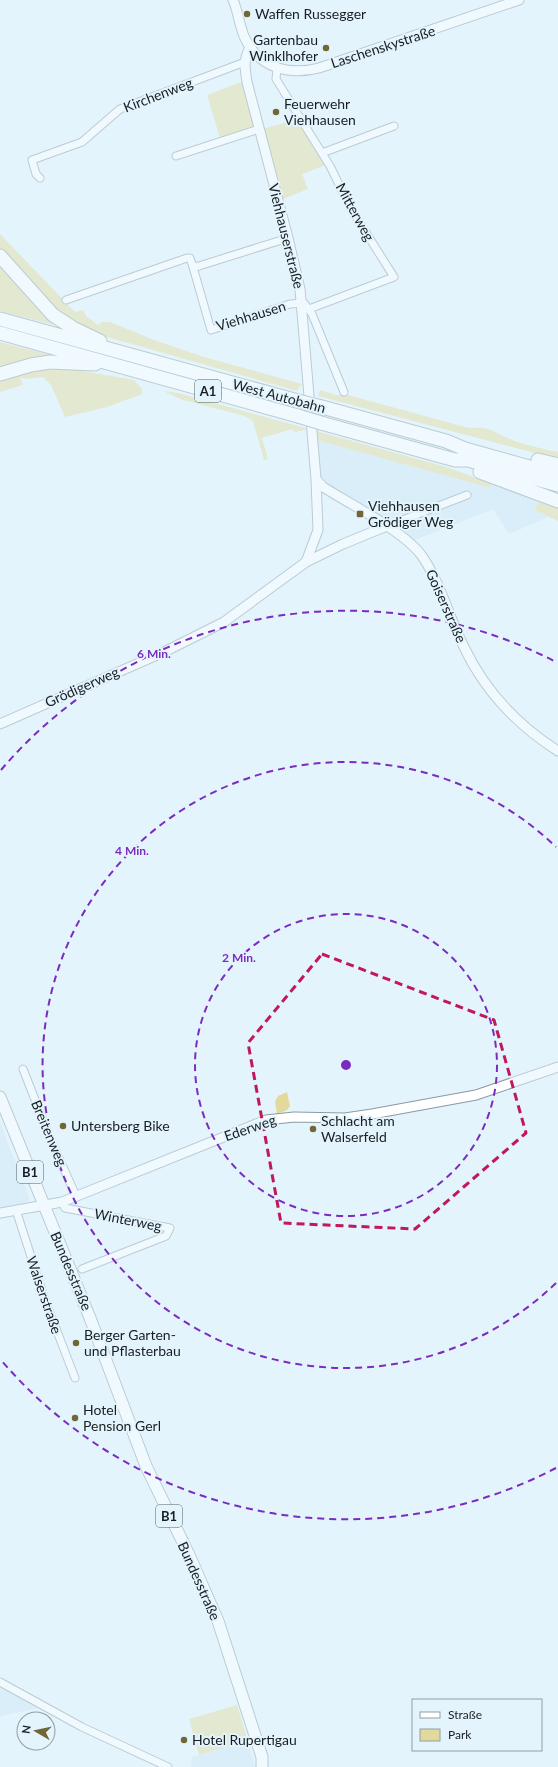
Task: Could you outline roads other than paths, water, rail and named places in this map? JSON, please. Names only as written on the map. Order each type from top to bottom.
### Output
[{"type":"highway","points":[[0,256],[53,315],[73,328],[123,353]]},
{"type":"highway","name":"West Autobahn","points":[[0,319],[446,441],[465,449],[558,475]]},
{"type":"highway","name":"West Autobahn","points":[[0,333],[455,460],[468,460],[558,485]]},
{"type":"highway","points":[[0,374],[31,365],[50,362],[118,366]]},
{"type":"highway","points":[[446,441],[467,443],[558,465]]},
{"type":"highway","points":[[455,460],[467,467],[558,501]]},
{"type":"main road","name":"Bundesstraße","points":[[0,1097],[90,1318],[146,1466],[190,1557],[218,1621],[262,1762],[271,1767]]},
{"type":"street","points":[[233,0],[244,35],[250,48]]},
{"type":"street","name":"Laschenskystraße","points":[[250,48],[266,63],[277,68],[300,72],[319,68],[519,0]]},
{"type":"street","name":"Viehhauserstraße","points":[[250,48],[246,55],[245,62],[247,82],[300,289],[316,480]]},
{"type":"street","name":"Kirchenweg","points":[[40,178],[36,174],[32,160],[82,142],[120,109],[245,62]]},
{"type":"street","name":"Mitterweg","points":[[277,68],[276,79],[322,153],[351,209],[394,277],[309,309]]},
{"type":"street","points":[[322,153],[394,126]]},
{"type":"street","points":[[176,156],[259,129]]},
{"type":"street","points":[[66,300],[187,258],[190,258],[193,267],[288,238]]},
{"type":"street","name":"Viehhausen","points":[[193,267],[211,330],[301,302],[309,309],[344,392]]},
{"type":"street","points":[[306,562],[318,530],[316,480]]},
{"type":"street","name":"Goiserstraße","points":[[316,480],[324,487],[404,538],[422,556],[434,577],[464,647],[485,684],[506,709],[534,735],[558,750]]},
{"type":"street","points":[[387,526],[467,495]]},
{"type":"street","name":"Grödigerweg","points":[[0,724],[164,652],[224,622],[306,562],[343,544],[387,526]]},
{"type":"street","name":"Ederweg","points":[[43,1204],[62,1202],[266,1120],[294,1117],[345,1118],[410,1108],[492,1091],[558,1067]]},
{"type":"street","name":"Breitenweg","points":[[23,1069],[50,1138],[76,1196]]},
{"type":"street","name":"Winterweg","points":[[62,1202],[65,1208],[170,1228],[166,1236],[82,1269]]},
{"type":"street","points":[[0,1213],[43,1204]]},
{"type":"street","name":"Walserstraße","points":[[16,1210],[45,1300],[75,1378]]},
{"type":"street","points":[[0,1682],[82,1727],[168,1767]]},
{"type":"place","name":"Waffen Russegger","points":[[247,14]]},
{"type":"place","name":"Gartenbau Winklhofer","points":[[326,48]]},
{"type":"place","name":"Feuerwehr Viehhausen","points":[[276,112]]},
{"type":"place","name":"Viehhausen Grödiger Weg","points":[[360,514]]},
{"type":"place","name":"Untersberg Bike","points":[[63,1126]]},
{"type":"place","name":"Schlacht am Walserfeld","points":[[313,1129]]},
{"type":"place","name":"Berger Garten- und Pflasterbau","points":[[76,1343]]},
{"type":"place","name":"Hotel Pension Gerl","points":[[75,1418]]},
{"type":"place","name":"Hotel Rupertigau","points":[[184,1740]]}]
